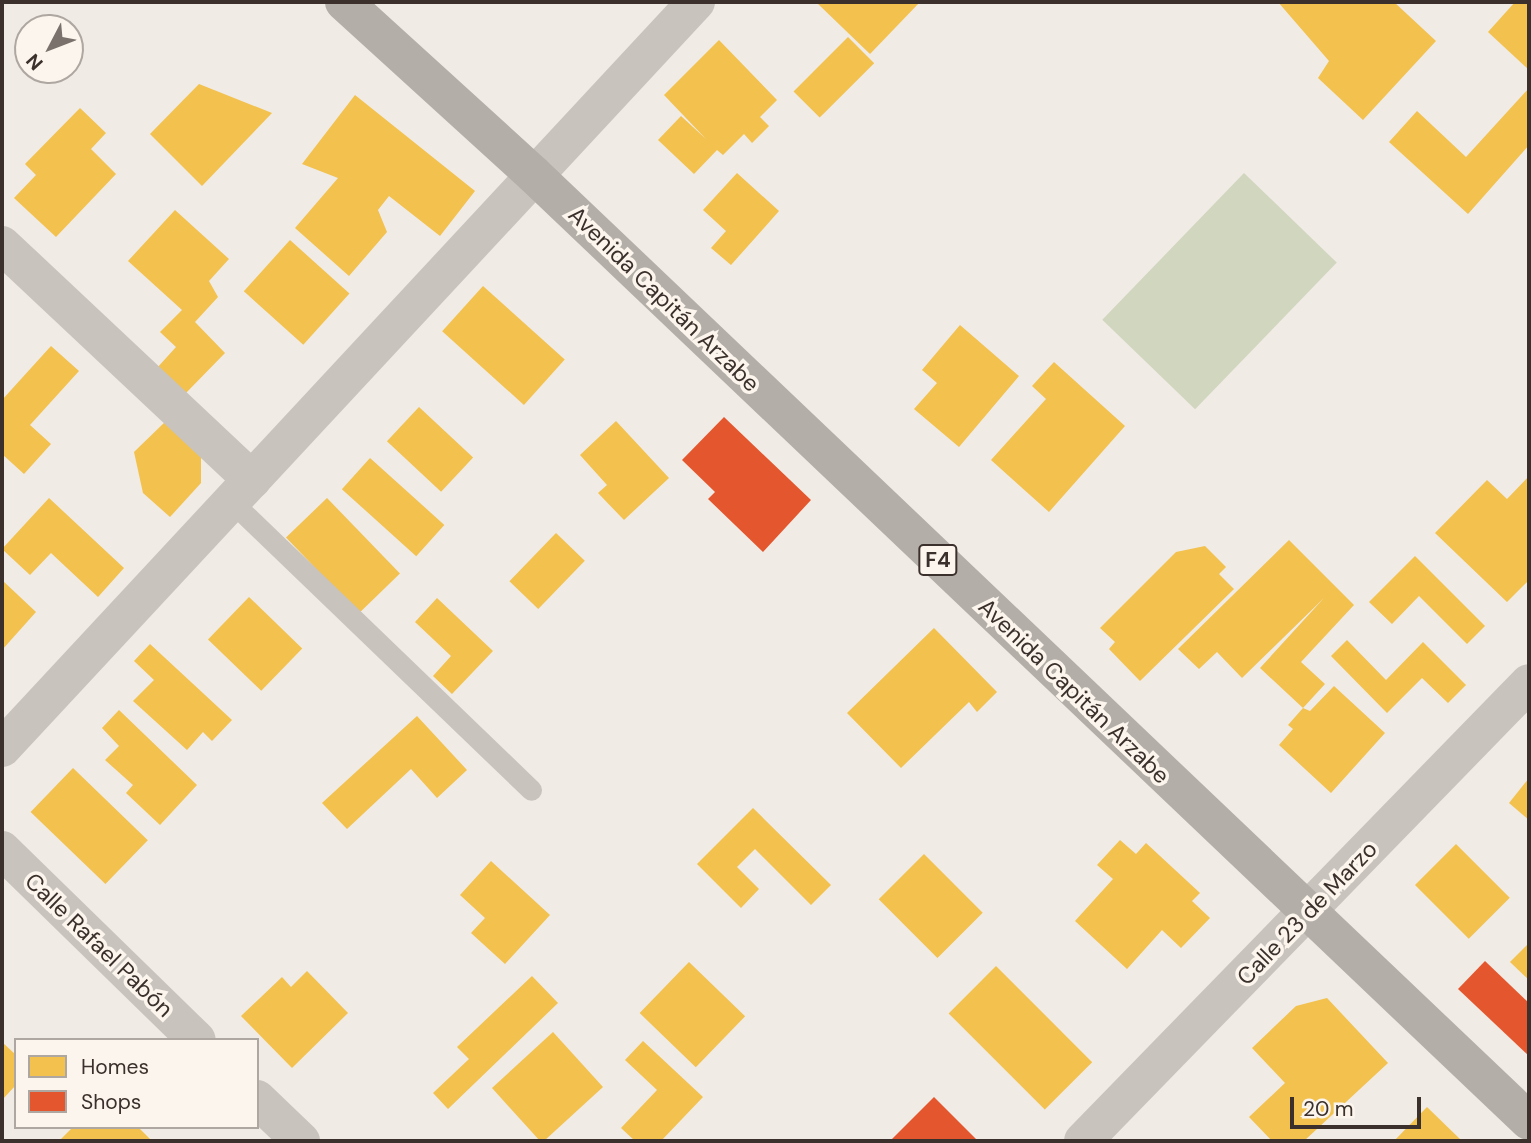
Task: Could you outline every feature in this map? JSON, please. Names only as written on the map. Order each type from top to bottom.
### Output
[{"type":"highway","name":"Avenida Capitán Arzabe","points":[[344,2],[533,174],[1529,1121]]},
{"type":"street","points":[[2,748],[533,174],[696,2]]},
{"type":"street","points":[[2,245],[242,491]]},
{"type":"street","name":"Calle 23 de Marzo","points":[[1083,1141],[1308,913],[1529,683]]},
{"type":"street","name":"Calle Rafael Pabón","points":[[2,850],[195,1038]]},
{"type":"street","points":[[259,1101],[301,1141]]},
{"type":"lane","points":[[242,491],[531,790]]},
{"type":"green space","points":[[1244,173],[1337,263],[1195,409],[1102,320]]},
{"type":"building: Homes","points":[[816,2],[920,2],[870,54]]},
{"type":"building: Homes","points":[[1278,2],[1394,2],[1436,41],[1363,120],[1318,78],[1329,61]]},
{"type":"building: Homes","points":[[1515,2],[1529,2],[1529,70],[1488,32]]},
{"type":"building: Homes","points":[[848,37],[874,63],[820,118],[794,91]]},
{"type":"building: Homes","points":[[719,40],[777,100],[760,117],[769,126],[752,143],[744,134],[723,155],[717,150],[694,174],[658,140],[681,116],[706,139],[664,95]]},
{"type":"building: Homes","points":[[199,84],[272,113],[202,186],[150,134]]},
{"type":"building: Homes","points":[[1529,88],[1529,145],[1468,214],[1389,142],[1417,111],[1466,157]]},
{"type":"building: Homes","points":[[355,95],[475,191],[440,236],[389,196],[378,210],[387,232],[349,276],[295,228],[338,178],[302,164]]},
{"type":"building: Homes","points":[[80,108],[106,133],[91,149],[116,174],[56,237],[14,198],[36,175],[25,164]]},
{"type":"building: Homes","points":[[737,173],[779,211],[731,265],[711,248],[726,231],[703,210]]},
{"type":"building: Homes","points":[[175,210],[229,259],[209,281],[218,297],[195,322],[225,353],[184,395],[157,368],[176,347],[160,332],[182,310],[128,261]]},
{"type":"building: Homes","points":[[290,240],[349,294],[303,345],[244,291]]},
{"type":"building: Homes","points":[[483,286],[565,360],[524,405],[442,331]]},
{"type":"building: Homes","points":[[960,325],[1019,376],[959,447],[914,409],[937,383],[922,370]]},
{"type":"building: Homes","points":[[51,346],[79,371],[30,425],[51,444],[24,474],[2,454],[2,400]]},
{"type":"building: Homes","points":[[1054,362],[1125,426],[1049,512],[991,460],[1046,399],[1032,386]]},
{"type":"building: Homes","points":[[419,407],[473,457],[441,492],[387,441]]},
{"type":"building: Homes","points":[[168,419],[201,451],[201,483],[170,517],[143,493],[134,452]]},
{"type":"building: Homes","points":[[616,421],[669,478],[624,520],[598,493],[607,485],[580,455]]},
{"type":"building: Homes","points":[[370,458],[444,525],[416,556],[342,489]]},
{"type":"building: Homes","points":[[1529,476],[1529,580],[1507,602],[1435,533],[1487,480],[1507,499]]},
{"type":"building: Homes","points":[[49,498],[124,568],[98,597],[51,553],[30,575],[2,549]]},
{"type":"building: Homes","points":[[327,498],[400,574],[359,613],[286,538]]},
{"type":"building: Homes","points":[[556,533],[585,561],[538,609],[509,581]]},
{"type":"building: Homes","points":[[1289,540],[1354,605],[1301,662],[1325,684],[1303,708],[1260,668],[1324,598],[1242,678],[1217,652],[1199,669],[1178,649]]},
{"type":"building: Homes","points":[[1205,546],[1226,567],[1219,574],[1234,589],[1140,681],[1109,649],[1115,642],[1100,628],[1176,552]]},
{"type":"building: Homes","points":[[1415,556],[1485,626],[1467,644],[1419,596],[1392,624],[1369,602]]},
{"type":"building: Homes","points":[[2,580],[36,612],[2,650]]},
{"type":"building: Homes","points":[[249,597],[302,648],[261,691],[208,639]]},
{"type":"building: Homes","points":[[437,598],[493,651],[452,694],[433,676],[451,656],[415,622]]},
{"type":"building: Homes","points":[[934,628],[997,692],[977,712],[969,702],[901,768],[847,713]]},
{"type":"building: Homes","points":[[1347,640],[1386,680],[1423,642],[1466,685],[1448,703],[1422,678],[1387,713],[1331,656]]},
{"type":"building: Homes","points":[[150,644],[232,720],[212,741],[203,732],[187,750],[133,701],[154,680],[134,661]]},
{"type":"building: Homes","points":[[1334,686],[1385,733],[1331,793],[1279,745],[1293,729],[1288,725],[1303,708],[1310,711]]},
{"type":"building: Homes","points":[[119,710],[197,785],[160,825],[126,793],[133,785],[105,760],[119,746],[102,728]]},
{"type":"building: Homes","points":[[417,716],[467,770],[437,798],[411,769],[347,829],[322,803]]},
{"type":"building: Homes","points":[[73,768],[148,840],[105,884],[31,812]]},
{"type":"building: Homes","points":[[1529,778],[1529,820],[1509,803]]},
{"type":"building: Homes","points":[[753,808],[831,885],[811,905],[755,849],[737,867],[759,889],[741,908],[697,864]]},
{"type":"building: Homes","points":[[1120,840],[1136,854],[1146,843],[1200,893],[1192,901],[1210,918],[1181,948],[1162,930],[1127,969],[1075,921],[1113,879],[1097,865]]},
{"type":"building: Homes","points":[[1456,844],[1510,898],[1469,939],[1415,885]]},
{"type":"building: Homes","points":[[924,854],[983,913],[937,958],[879,899]]},
{"type":"building: Homes","points":[[491,861],[550,915],[505,964],[471,933],[485,918],[460,895]]},
{"type":"building: Homes","points":[[1529,943],[1529,980],[1510,962]]},
{"type":"building: Homes","points":[[689,962],[745,1016],[696,1067],[640,1013]]},
{"type":"building: Homes","points":[[996,966],[1092,1062],[1045,1110],[949,1013]]},
{"type":"building: Homes","points":[[307,971],[348,1013],[292,1068],[241,1016],[282,977],[291,987]]},
{"type":"building: Homes","points":[[532,976],[558,1003],[448,1109],[433,1093],[469,1059],[457,1047]]},
{"type":"building: Homes","points":[[1327,998],[1388,1063],[1304,1141],[1272,1141],[1249,1117],[1285,1083],[1252,1048],[1296,1006]]},
{"type":"building: Homes","points":[[553,1032],[603,1087],[544,1141],[540,1141],[492,1088]]},
{"type":"building: Homes","points":[[643,1041],[703,1097],[661,1141],[635,1141],[621,1128],[657,1090],[625,1060]]},
{"type":"building: Homes","points":[[2,1042],[14,1053],[14,1087],[2,1100]]},
{"type":"building: Homes","points":[[1427,1107],[1462,1141],[1394,1141]]},
{"type":"building: Homes","points":[[71,1129],[140,1129],[152,1141],[59,1141]]},
{"type":"building: Shops","points":[[724,417],[811,500],[763,552],[708,499],[715,492],[682,460]]},
{"type":"building: Shops","points":[[1485,961],[1529,1003],[1529,1056],[1458,989]]},
{"type":"building: Shops","points":[[934,1097],[978,1141],[892,1139]]}]
